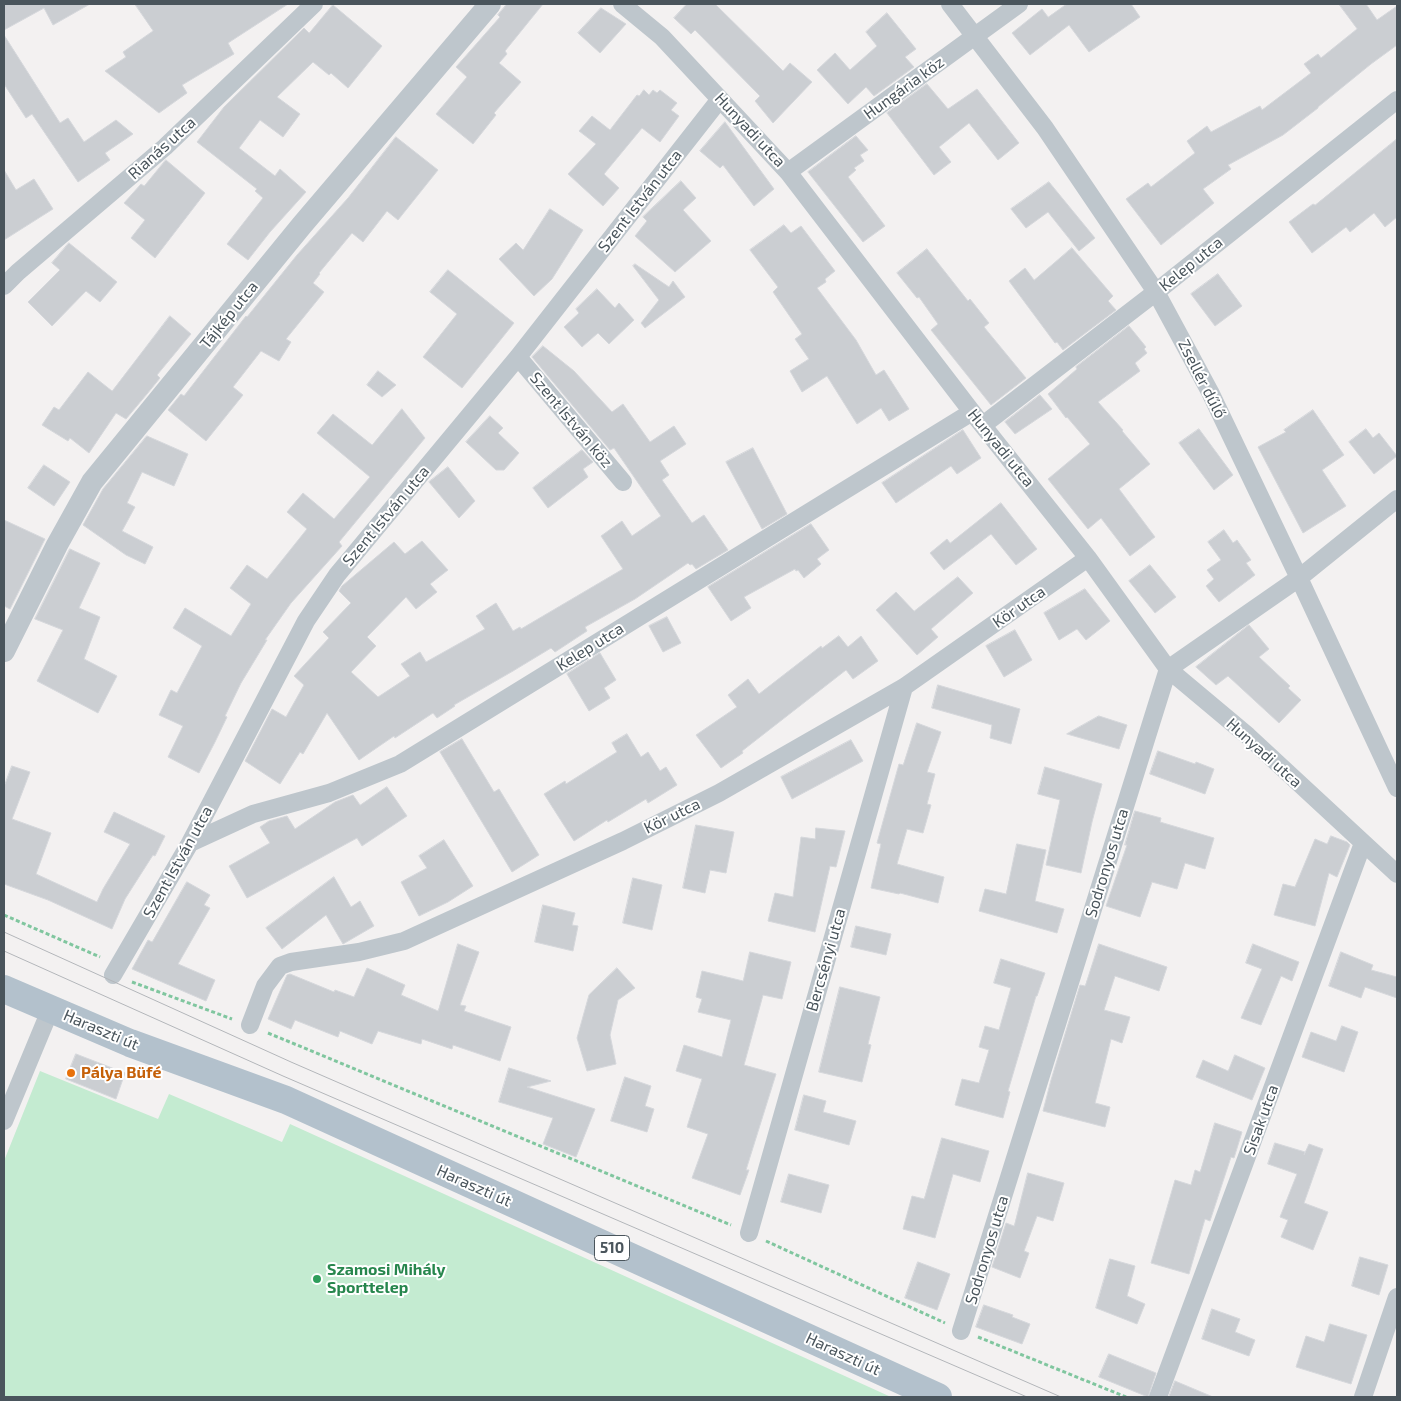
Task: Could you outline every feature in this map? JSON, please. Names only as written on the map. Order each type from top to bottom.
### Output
[{"type":"main road","name":"Haraszti út","points":[[4,989],[130,1043],[286,1100],[938,1397]]},
{"type":"street","name":"Rianás utca","points":[[4,286],[18,272],[166,147],[314,4]]},
{"type":"street","name":"Tájkép utca","points":[[4,651],[56,546],[92,482],[302,225],[490,4]]},
{"type":"street","name":"Hunyadi utca","points":[[622,4],[662,37],[788,172],[972,412],[1088,558],[1168,668],[1248,736],[1397,874]]},
{"type":"street","name":"Zsellér dűlő","points":[[950,4],[1045,128],[1156,292],[1210,392],[1397,788]]},
{"type":"street","name":"Hungária köz","points":[[788,172],[1019,4]]},
{"type":"street","name":"Szent István utca","points":[[116,970],[190,843],[306,621],[337,575],[518,358],[720,99]]},
{"type":"street","name":"Kelep utca","points":[[984,426],[1397,100]]},
{"type":"street","name":"Szent István köz","points":[[518,358],[623,482]]},
{"type":"street","name":"Kelep utca","points":[[190,843],[253,814],[329,793],[400,764],[972,412]]},
{"type":"street","points":[[1168,668],[1299,578],[1397,499]]},
{"type":"street","name":"Kör utca","points":[[250,1025],[265,986],[280,966],[291,962],[359,952],[404,941],[623,841],[719,793],[904,687],[1088,558]]},
{"type":"street","name":"Sodronyos utca","points":[[961,1331],[1168,668]]},
{"type":"street","name":"Bercsényi utca","points":[[749,1233],[904,687]]},
{"type":"street","name":"Sisak utca","points":[[1158,1397],[1363,843]]},
{"type":"street","points":[[4,1121],[51,1008]]},
{"type":"street","points":[[1363,1397],[1397,1297]]},
{"type":"path","points":[[4,915],[116,970],[749,1233],[961,1331],[1126,1397]]},
{"type":"green space","name":"Szamosi Mihály Sporttelep","points":[[40,1071],[158,1119],[169,1094],[282,1142],[290,1124],[891,1397],[4,1397],[4,1161]]},
{"type":"building","points":[[4,4],[90,4],[53,25],[44,8],[4,30]]},
{"type":"building","points":[[135,4],[288,4],[228,43],[234,54],[182,85],[187,93],[159,113],[105,71],[126,57],[123,52],[153,31]]},
{"type":"building","points":[[507,4],[543,4],[505,51],[507,54],[499,63],[521,82],[494,113],[496,115],[473,144],[436,114],[467,77],[456,67],[500,17],[498,15]]},
{"type":"building","points":[[687,4],[715,4],[783,71],[790,63],[812,82],[773,123],[755,101],[760,96],[695,30],[691,34],[674,18]]},
{"type":"building","points":[[1067,4],[1131,4],[1140,17],[1089,52],[1069,25],[1030,55],[1012,33],[1042,9],[1048,17]]},
{"type":"building","points":[[1339,4],[1366,4],[1377,20],[1397,6],[1397,45],[1283,135],[1228,165],[1231,169],[1203,189],[1214,203],[1161,245],[1126,199],[1148,183],[1151,187],[1195,153],[1187,141],[1207,126],[1211,132],[1260,106],[1262,110],[1311,73],[1304,64],[1318,54],[1321,58],[1357,29]]},
{"type":"building","points":[[333,5],[382,46],[348,88],[331,73],[329,75],[313,62],[277,97],[300,114],[283,137],[260,120],[239,148],[275,176],[280,169],[306,192],[248,260],[227,244],[263,198],[255,191],[257,189],[197,142],[224,107],[304,28],[309,33]]},
{"type":"building","points":[[601,8],[626,24],[600,53],[578,33]]},
{"type":"building","points":[[887,13],[916,49],[905,57],[914,67],[874,96],[866,87],[848,104],[817,70],[835,53],[850,70],[877,46],[866,32]]},
{"type":"building","points":[[4,35],[60,123],[68,118],[84,142],[116,120],[133,134],[105,153],[110,160],[78,182],[32,114],[26,118],[4,84]]},
{"type":"building","points":[[927,84],[948,109],[977,89],[1019,143],[998,160],[969,123],[939,147],[951,162],[934,175],[887,113]]},
{"type":"building","points":[[644,90],[649,95],[653,90],[657,93],[660,90],[677,103],[671,110],[679,116],[660,142],[642,128],[604,174],[619,188],[603,206],[568,174],[596,144],[579,131],[592,116],[610,130],[637,95],[639,96]]},
{"type":"building","points":[[725,122],[774,189],[754,206],[723,165],[720,168],[700,151]]},
{"type":"building","points":[[856,136],[868,150],[860,155],[864,161],[854,168],[856,170],[848,177],[885,226],[863,242],[808,172]]},
{"type":"building","points":[[396,137],[438,170],[398,220],[387,211],[363,242],[352,233],[313,283],[324,292],[286,339],[291,342],[279,361],[261,351],[233,387],[243,395],[206,441],[168,410],[181,394],[184,396],[246,316],[348,198]]},
{"type":"building","points":[[1397,139],[1397,217],[1385,227],[1374,213],[1350,232],[1346,227],[1312,253],[1289,222],[1313,204],[1315,205]]},
{"type":"building","points":[[166,160],[205,193],[155,258],[131,238],[145,220],[124,203],[141,184],[144,186]]},
{"type":"building","points":[[4,170],[16,190],[34,179],[53,209],[4,240]]},
{"type":"building","points":[[681,181],[696,198],[683,210],[711,241],[675,272],[635,236],[647,221],[643,217]]},
{"type":"building","points":[[1049,182],[1095,238],[1079,251],[1048,212],[1026,228],[1011,209]]},
{"type":"building","points":[[550,209],[583,230],[552,279],[534,296],[499,259],[516,243],[523,250]]},
{"type":"building","points":[[784,225],[791,233],[801,226],[835,271],[825,279],[826,282],[817,288],[856,340],[876,375],[884,370],[909,409],[889,421],[881,408],[857,424],[827,376],[802,392],[790,371],[809,359],[795,339],[802,334],[773,292],[778,287],[750,250]]},
{"type":"building","points":[[69,243],[117,282],[100,302],[86,291],[52,326],[28,302],[60,270],[52,263]]},
{"type":"building","points":[[1072,248],[1113,296],[1108,301],[1116,310],[1063,350],[1057,342],[1055,343],[1009,281],[1025,268],[1034,280]]},
{"type":"building","points":[[927,249],[968,301],[970,299],[989,323],[984,327],[1026,378],[991,405],[931,330],[938,324],[919,297],[917,298],[897,273]]},
{"type":"building","points":[[635,264],[669,287],[673,281],[685,297],[645,328],[641,323],[659,300],[633,266]]},
{"type":"building","points":[[448,270],[514,323],[462,388],[423,357],[457,314],[430,292]]},
{"type":"building","points":[[1218,274],[1242,306],[1215,326],[1191,294]]},
{"type":"building","points":[[597,289],[615,308],[619,303],[634,320],[609,344],[598,333],[582,347],[564,327],[579,313],[576,309]]},
{"type":"building","points":[[170,316],[191,334],[157,375],[160,378],[126,419],[116,413],[89,453],[70,438],[68,441],[42,425],[54,407],[59,410],[88,372],[112,391]]},
{"type":"building","points":[[1129,326],[1146,347],[1144,349],[1147,353],[1135,363],[1140,371],[1098,402],[1150,464],[1119,489],[1155,537],[1130,556],[1101,518],[1088,529],[1048,479],[1090,444],[1066,418],[1048,394],[1077,369],[1076,367]]},
{"type":"building","points":[[543,346],[574,371],[612,412],[623,404],[650,442],[674,426],[686,444],[660,461],[669,475],[662,480],[692,523],[704,515],[728,550],[696,569],[692,564],[688,563],[635,599],[585,627],[587,631],[555,652],[551,648],[454,705],[437,718],[433,713],[359,760],[327,713],[303,754],[300,752],[280,784],[245,761],[272,709],[286,717],[304,685],[294,676],[329,638],[323,632],[351,603],[339,591],[342,586],[394,542],[405,554],[422,541],[448,570],[430,584],[437,592],[416,609],[406,597],[367,637],[376,646],[351,672],[378,697],[410,676],[401,664],[420,652],[426,662],[485,629],[476,616],[496,603],[513,631],[520,627],[521,629],[623,569],[601,536],[622,521],[632,536],[661,516],[614,448],[610,450],[532,357]]},
{"type":"building","points":[[378,371],[396,385],[382,397],[367,385]]},
{"type":"building","points":[[1040,395],[1052,409],[1015,434],[1005,422]]},
{"type":"building","points":[[402,409],[425,438],[339,542],[342,546],[291,603],[265,640],[267,640],[241,683],[225,716],[227,717],[199,773],[168,757],[183,726],[159,715],[171,690],[177,693],[202,646],[173,628],[185,608],[231,636],[251,604],[230,588],[247,565],[267,579],[307,529],[287,512],[303,493],[334,519],[370,477],[317,433],[333,414],[372,445]]},
{"type":"building","points":[[1313,410],[1344,455],[1322,470],[1346,506],[1303,533],[1258,447],[1286,432],[1284,430]]},
{"type":"building","points":[[490,416],[503,428],[498,433],[519,453],[504,470],[496,470],[466,442]]},
{"type":"building","points":[[1199,429],[1233,475],[1214,490],[1179,443]]},
{"type":"building","points":[[1366,429],[1373,438],[1379,433],[1397,456],[1374,474],[1349,442]]},
{"type":"building","points":[[963,430],[981,458],[957,474],[951,466],[896,503],[882,483]]},
{"type":"building","points":[[147,436],[188,454],[174,486],[142,472],[127,503],[135,507],[122,531],[153,547],[145,564],[126,555],[83,525],[103,489]]},
{"type":"building","points":[[753,448],[787,514],[762,529],[726,462]]},
{"type":"building","points":[[582,450],[593,462],[583,469],[588,477],[548,508],[533,488]]},
{"type":"building","points":[[44,465],[70,482],[54,506],[28,488]]},
{"type":"building","points":[[448,467],[475,501],[459,518],[429,482]]},
{"type":"building","points":[[1001,503],[1037,549],[1016,565],[991,534],[944,570],[930,553],[947,539],[950,543]]},
{"type":"building","points":[[4,520],[45,539],[10,609],[4,606]]},
{"type":"building","points":[[811,524],[829,550],[817,559],[821,564],[804,578],[795,569],[744,597],[751,608],[731,621],[708,587]]},
{"type":"building","points":[[1224,530],[1233,543],[1237,540],[1251,560],[1246,563],[1255,575],[1219,602],[1206,586],[1214,579],[1207,570],[1221,560],[1208,542]]},
{"type":"building","points":[[70,549],[100,563],[79,608],[100,617],[84,659],[117,676],[98,713],[37,681],[63,630],[35,619]]},
{"type":"building","points":[[1150,565],[1176,597],[1155,613],[1129,581]]},
{"type":"building","points":[[958,577],[973,593],[931,629],[938,637],[917,655],[876,610],[896,592],[914,611]]},
{"type":"building","points":[[1085,589],[1110,621],[1086,640],[1077,629],[1059,640],[1044,613]]},
{"type":"building","points":[[667,617],[681,643],[663,652],[649,626]]},
{"type":"building","points":[[1249,625],[1269,649],[1259,657],[1290,686],[1288,688],[1301,700],[1279,723],[1228,676],[1216,685],[1196,667]]},
{"type":"building","points":[[1015,630],[1032,660],[1004,677],[986,646]]},
{"type":"building","points":[[839,636],[848,647],[861,636],[878,661],[853,679],[846,670],[742,751],[743,753],[721,768],[696,735],[737,707],[728,695],[748,679],[759,694],[821,646],[822,648]]},
{"type":"building","points":[[600,653],[616,680],[604,688],[610,698],[589,711],[567,674]]},
{"type":"building","points":[[938,685],[1020,709],[1011,744],[990,738],[992,725],[932,708]]},
{"type":"building","points":[[1099,716],[1127,725],[1119,749],[1067,734]]},
{"type":"building","points":[[917,723],[941,732],[927,772],[935,774],[927,804],[931,805],[923,833],[907,829],[897,864],[944,877],[938,903],[871,888],[881,844],[877,843],[899,764],[903,765]]},
{"type":"building","points":[[627,734],[641,757],[648,752],[660,771],[666,767],[677,785],[648,803],[646,799],[608,822],[607,820],[574,841],[544,794],[565,781],[566,784],[617,752],[612,743]]},
{"type":"building","points":[[462,739],[494,792],[499,789],[539,855],[512,872],[440,752]]},
{"type":"building","points":[[851,740],[863,761],[792,799],[781,777]]},
{"type":"building","points":[[1158,751],[1214,769],[1205,794],[1150,774]]},
{"type":"building","points":[[12,766],[30,772],[12,819],[51,833],[36,874],[97,902],[130,844],[104,832],[114,812],[165,836],[155,856],[153,855],[125,899],[112,929],[48,900],[4,884],[4,787]]},
{"type":"building","points":[[1045,767],[1102,784],[1081,873],[1046,865],[1060,800],[1038,794]]},
{"type":"building","points":[[387,787],[407,816],[362,846],[357,838],[247,898],[229,866],[270,843],[260,827],[269,821],[287,816],[295,829],[335,802],[353,795],[360,805]]},
{"type":"building","points":[[1135,811],[1161,818],[1160,822],[1214,838],[1205,869],[1185,863],[1177,889],[1152,882],[1140,917],[1106,906],[1127,845],[1125,845]]},
{"type":"building","points":[[696,825],[734,832],[726,873],[710,870],[705,893],[683,888]]},
{"type":"building","points":[[816,828],[845,831],[836,867],[830,866],[815,932],[768,921],[775,893],[793,897],[801,837],[815,839]]},
{"type":"building","points":[[1331,836],[1350,845],[1337,877],[1329,873],[1315,926],[1274,915],[1283,884],[1295,887],[1315,839],[1327,844]]},
{"type":"building","points":[[444,840],[473,886],[448,902],[419,916],[401,882],[427,868],[419,856]]},
{"type":"building","points":[[1017,844],[1046,850],[1035,901],[1064,909],[1057,933],[979,911],[985,889],[1006,894]]},
{"type":"building","points":[[334,877],[351,907],[360,901],[374,926],[343,944],[326,915],[282,949],[266,928]]},
{"type":"building","points":[[633,878],[662,885],[652,930],[623,923]]},
{"type":"building","points":[[187,882],[210,895],[204,905],[210,908],[178,964],[215,980],[206,1001],[132,969],[148,940],[152,942]]},
{"type":"building","points":[[543,905],[575,913],[572,925],[578,926],[573,951],[535,942]]},
{"type":"building","points":[[856,926],[891,934],[886,955],[851,947]]},
{"type":"building","points":[[458,944],[479,952],[460,1005],[466,1006],[464,1011],[511,1027],[500,1061],[453,1045],[452,1049],[422,1039],[421,1044],[378,1031],[372,1044],[340,1031],[338,1037],[295,1020],[291,1029],[268,1019],[287,975],[290,974],[334,992],[335,990],[354,997],[367,968],[405,985],[401,995],[438,1011]]},
{"type":"building","points":[[1099,944],[1167,967],[1159,991],[1115,976],[1104,1010],[1130,1017],[1122,1043],[1111,1039],[1095,1103],[1110,1107],[1105,1127],[1043,1111],[1080,985],[1085,986]]},
{"type":"building","points":[[1253,944],[1299,962],[1292,981],[1281,976],[1261,1025],[1241,1018],[1262,969],[1246,963]]},
{"type":"building","points":[[750,952],[791,962],[782,999],[763,995],[744,1065],[776,1074],[740,1195],[692,1178],[708,1134],[687,1127],[702,1079],[676,1071],[684,1045],[722,1057],[731,1020],[698,1012],[702,999],[696,997],[702,971],[743,981]]},
{"type":"building","points":[[1341,952],[1373,965],[1371,970],[1397,977],[1397,998],[1365,987],[1361,998],[1329,986]]},
{"type":"building","points":[[1001,959],[1045,973],[1036,996],[1008,1091],[1010,1092],[1003,1118],[955,1105],[962,1079],[979,1083],[989,1050],[979,1047],[985,1026],[999,1030],[1011,988],[994,983]]},
{"type":"building","points":[[617,968],[635,988],[618,1000],[610,1035],[616,1064],[587,1071],[577,1038],[589,995]]},
{"type":"building","points":[[840,987],[880,997],[868,1044],[871,1045],[862,1082],[819,1072]]},
{"type":"building","points":[[1342,1026],[1358,1032],[1344,1072],[1302,1057],[1311,1032],[1336,1041]]},
{"type":"building","points":[[76,1054],[125,1073],[116,1099],[66,1079]]},
{"type":"building","points":[[1235,1055],[1265,1068],[1252,1100],[1196,1077],[1203,1060],[1228,1071]]},
{"type":"building","points":[[509,1068],[551,1081],[527,1087],[595,1109],[576,1157],[543,1144],[553,1118],[499,1102]]},
{"type":"building","points":[[625,1077],[651,1086],[645,1106],[654,1109],[647,1132],[611,1121]]},
{"type":"building","points":[[804,1095],[826,1101],[823,1112],[856,1121],[849,1145],[795,1130]]},
{"type":"building","points":[[1215,1123],[1242,1132],[1234,1158],[1231,1157],[1210,1221],[1205,1219],[1189,1274],[1151,1263],[1175,1180],[1191,1185],[1195,1170],[1200,1172]]},
{"type":"building","points":[[942,1138],[989,1151],[980,1182],[953,1174],[935,1238],[903,1229],[912,1196],[924,1199]]},
{"type":"building","points":[[1275,1143],[1305,1152],[1304,1155],[1309,1144],[1323,1149],[1304,1203],[1328,1212],[1313,1250],[1281,1237],[1288,1220],[1280,1217],[1297,1174],[1268,1164]]},
{"type":"building","points":[[1028,1173],[1064,1183],[1053,1221],[1037,1216],[1024,1251],[1029,1253],[1020,1278],[992,1267],[1006,1223],[1014,1226]]},
{"type":"building","points":[[789,1174],[829,1185],[821,1213],[781,1202]]},
{"type":"building","points":[[1360,1257],[1388,1265],[1379,1295],[1352,1286]]},
{"type":"building","points":[[1110,1259],[1135,1266],[1127,1296],[1145,1304],[1137,1324],[1096,1308]]},
{"type":"building","points":[[918,1262],[950,1274],[937,1310],[905,1298]]},
{"type":"building","points":[[984,1305],[1013,1315],[1012,1317],[1030,1324],[1022,1344],[976,1327]]},
{"type":"building","points":[[1212,1309],[1240,1319],[1235,1332],[1255,1340],[1249,1356],[1202,1339]]},
{"type":"building","points":[[1330,1324],[1367,1335],[1351,1384],[1296,1367],[1306,1336],[1324,1342]]},
{"type":"building","points":[[1109,1354],[1156,1373],[1148,1397],[1099,1377]]},
{"type":"building","points":[[1175,1381],[1213,1397],[1169,1397]]},
{"type":"tram line","points":[[4,932],[291,1062],[1061,1397]]},
{"type":"tram line","points":[[4,951],[283,1076],[1027,1397]]},
{"type":"place","name":"Pálya Büfé","points":[[71,1073]]},
{"type":"place","name":"Szamosi Mihály Sporttelep","points":[[317,1279]]}]
